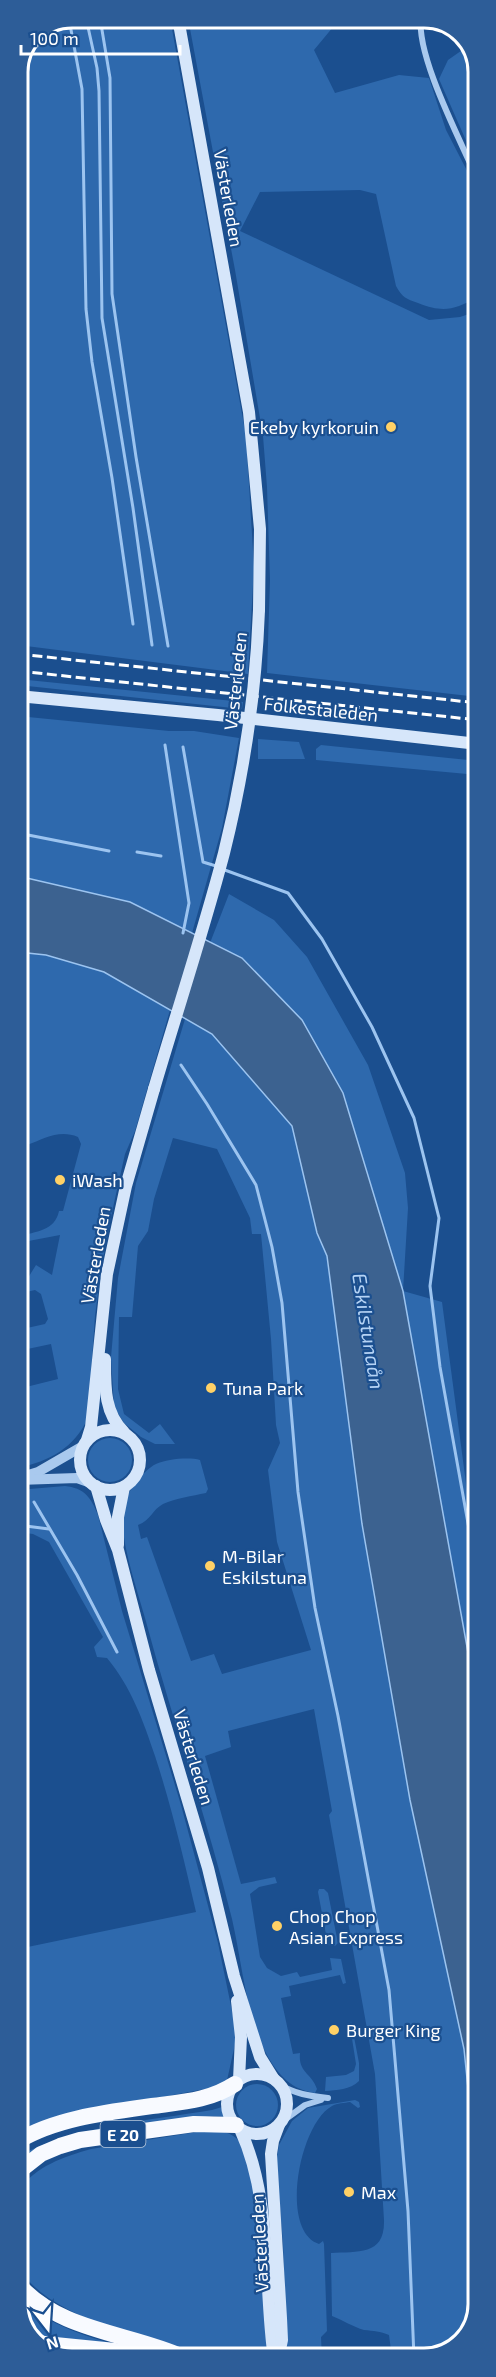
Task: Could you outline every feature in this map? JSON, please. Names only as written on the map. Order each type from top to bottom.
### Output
[{"type":"highway","name":"E 20","points":[[29,2136],[51,2127],[90,2117],[203,2100],[221,2093],[237,2082]]},
{"type":"highway","name":"E 20","points":[[29,2163],[41,2154],[80,2140],[194,2124],[238,2127]]},
{"type":"highway","points":[[29,2294],[46,2308],[82,2324],[162,2348]]},
{"type":"highway","points":[[56,2345],[86,2348]]},
{"type":"main road","name":"Västerleden","points":[[85,1443],[92,1427],[107,1274],[116,1231],[154,1089],[224,852],[249,728],[257,657],[260,529],[249,412],[180,28]]},
{"type":"main road","name":"Folkestaleden","points":[[28,697],[467,743]]},
{"type":"main road","name":"Västerleden","points":[[102,1335],[105,1392],[115,1423],[125,1433]]},
{"type":"main road","points":[[114,1429],[125,1433],[137,1445],[141,1461],[136,1476],[124,1487],[107,1490],[94,1485],[81,1467],[80,1456],[85,1443],[103,1430],[114,1429]]},
{"type":"main road","name":"Västerleden","points":[[94,1485],[105,1520],[118,1550],[149,1670],[208,1868],[234,1976],[260,2057],[276,2081]]},
{"type":"main road","name":"Västerleden","points":[[118,1550],[118,1517],[124,1487]]},
{"type":"main road","name":"Västerleden","points":[[234,1976],[241,2037],[237,2082]]},
{"type":"main road","points":[[257,2074],[276,2081],[288,2100],[287,2111],[281,2123],[271,2132],[261,2134],[250,2134],[238,2127],[227,2108],[228,2097],[237,2082],[257,2074]]},
{"type":"main road","name":"Västerleden","points":[[279,2348],[282,2340],[271,2154],[273,2141],[281,2123]]},
{"type":"main road","name":"Västerleden","points":[[238,2127],[251,2155],[257,2176],[275,2348]]},
{"type":"street","points":[[421,29],[422,46],[467,157]]},
{"type":"street","points":[[29,1475],[38,1472],[85,1443]]},
{"type":"street","points":[[29,1479],[77,1478],[94,1485]]},
{"type":"street","points":[[276,2081],[290,2091],[305,2096],[328,2098],[305,2105],[281,2123]]},
{"type":"shaded area","points":[[172,28],[246,436],[254,567],[248,674],[28,646],[28,72],[32,56],[41,41],[64,29]]},
{"type":"shaded area","points":[[190,28],[332,29],[314,50],[335,93],[399,75],[429,78],[446,130],[467,171],[467,302],[448,309],[435,308],[414,302],[398,290],[376,194],[360,190],[260,192],[240,231],[429,320],[467,315],[467,696],[267,673],[270,580],[263,436]]},
{"type":"shaded area","points":[[462,50],[467,67],[467,143],[439,79],[448,60]]},
{"type":"shaded area","points":[[28,680],[243,702],[242,709],[28,686]]},
{"type":"shaded area","points":[[28,717],[169,731],[194,731],[239,738],[222,828],[192,933],[130,902],[28,878]]},
{"type":"shaded area","points":[[258,739],[299,742],[305,759],[258,759]]},
{"type":"shaded area","points":[[321,745],[467,760],[467,774],[316,760],[316,749]]},
{"type":"shaded area","points":[[229,894],[274,920],[307,957],[368,1065],[405,1173],[408,1208],[403,1291],[242,958],[210,943]]},
{"type":"shaded area","points":[[28,953],[46,955],[104,972],[170,1010],[135,1131],[125,1154],[114,1203],[102,1263],[95,1316],[88,1418],[76,1437],[60,1452],[29,1465],[29,1386],[58,1379],[51,1344],[29,1349],[29,1328],[45,1324],[48,1319],[41,1294],[35,1290],[29,1292],[29,1277],[36,1265],[52,1275],[60,1235],[29,1241],[29,1234],[49,1226],[57,1218],[59,1211],[63,1211],[81,1144],[78,1137],[71,1135],[52,1136],[28,1144]]},
{"type":"shaded area","points":[[185,1019],[212,1034],[292,1126],[317,1232],[327,1256],[362,1524],[410,1800],[464,2049],[468,2087],[467,2313],[457,2334],[435,2347],[391,2348],[389,2335],[360,2329],[332,2316],[331,2253],[360,2251],[375,2246],[383,2232],[384,2220],[375,2074],[329,1815],[332,1811],[314,1709],[228,1731],[231,1747],[205,1756],[241,1884],[275,1877],[277,1883],[259,1887],[250,1894],[260,1957],[267,1968],[281,1976],[297,1972],[300,1977],[332,1970],[330,1958],[341,1959],[346,1983],[343,1984],[340,1975],[289,1986],[291,1996],[281,1998],[293,2054],[300,2053],[301,2065],[317,2089],[315,2093],[299,2089],[281,2075],[267,2055],[254,2024],[222,1881],[155,1656],[124,1537],[123,1505],[145,1472],[156,1464],[166,1461],[200,1460],[208,1489],[206,1493],[163,1504],[138,1525],[141,1539],[147,1537],[191,1661],[214,1654],[222,1674],[311,1650],[277,1542],[268,1470],[280,1443],[276,1425],[261,1234],[252,1234],[250,1218],[217,1149],[173,1138],[154,1199],[148,1231],[138,1246],[132,1317],[119,1317],[118,1389],[124,1414],[149,1433],[160,1424],[175,1444],[155,1444],[141,1437],[124,1423],[114,1407],[111,1357],[118,1278],[136,1183]]},
{"type":"shaded area","points":[[403,1291],[442,1302],[468,1496],[468,1651]]},
{"type":"shaded area","points":[[110,1438],[125,1445],[132,1460],[125,1475],[110,1482],[95,1475],[88,1460],[95,1445]]},
{"type":"shaded area","points":[[65,1486],[77,1489],[86,1494],[98,1515],[122,1611],[181,1805],[218,1943],[237,2035],[226,2085],[89,2111],[29,2131],[29,1947],[196,1912],[167,1795],[136,1704],[123,1680],[107,1658],[97,1657],[94,1647],[103,1637],[49,1542],[29,1533],[29,1489]]},
{"type":"shaded area","points":[[319,1889],[324,1889],[328,1893],[338,1943],[335,1946],[328,1945]]},
{"type":"shaded area","points":[[351,2021],[359,2063],[359,2081],[347,2088],[325,2091],[326,2077],[346,2075],[354,2071],[356,2064]]},
{"type":"shaded area","points":[[257,2084],[265,2085],[272,2090],[277,2097],[277,2113],[272,2120],[265,2125],[257,2126],[249,2125],[242,2120],[237,2113],[236,2105],[237,2097],[242,2090],[249,2085]]},
{"type":"shaded area","points":[[355,2100],[359,2102],[360,2107],[350,2102],[332,2106],[320,2117],[310,2133],[303,2154],[298,2177],[297,2199],[300,2219],[307,2235],[319,2244],[323,2241],[324,2244],[327,2331],[321,2337],[322,2348],[287,2348],[283,2243],[276,2163],[279,2145],[292,2121],[308,2108]]},
{"type":"shaded area","points":[[222,2107],[224,2116],[96,2133],[29,2161],[29,2151],[65,2137],[114,2125]]},
{"type":"shaded area","points":[[209,2130],[229,2134],[239,2141],[247,2157],[253,2180],[257,2210],[267,2348],[184,2348],[147,2339],[71,2311],[31,2284],[29,2281],[29,2179],[60,2159],[91,2149]]},
{"type":"shaded area","points":[[29,2307],[56,2324],[127,2348],[44,2339],[34,2327]]},
{"type":"water","name":"Eskilstunaån","points":[[28,878],[130,902],[242,958],[302,1020],[343,1093],[403,1291],[468,1651],[468,2087],[464,2049],[410,1800],[362,1524],[327,1256],[317,1233],[292,1126],[212,1034],[104,972],[46,955],[28,953]]},
{"type":"waterway","points":[[71,28],[82,89],[86,309],[92,362],[112,478],[133,624]]},
{"type":"waterway","points":[[88,28],[97,68],[99,91],[102,318],[133,508],[152,645]]},
{"type":"waterway","points":[[102,28],[110,78],[112,294],[136,457],[168,646]]},
{"type":"waterway","points":[[165,745],[189,903],[183,933]]},
{"type":"waterway","points":[[183,747],[203,862],[216,866]]},
{"type":"waterway","points":[[28,835],[109,851]]},
{"type":"waterway","points":[[137,852],[161,856]]},
{"type":"waterway","points":[[222,869],[288,893],[322,939],[372,1027],[414,1118],[439,1218],[430,1286],[440,1367],[468,1521]]},
{"type":"waterway","points":[[181,1065],[256,1185],[272,1247],[282,1303],[298,1492],[315,1608],[338,1716],[389,1990],[408,2211],[414,2348]]},
{"type":"waterway","points":[[34,1502],[77,1575],[117,1652]]},
{"type":"waterway","points":[[29,1526],[49,1529]]},
{"type":"railway","points":[[28,655],[467,702]]},
{"type":"railway","points":[[28,672],[467,719]]},
{"type":"place","name":"Ekeby kyrkoruin","points":[[391,427]]},
{"type":"place","name":"iWash","points":[[60,1180]]},
{"type":"place","name":"Tuna Park","points":[[211,1388]]},
{"type":"place","name":"M-Bilar Eskilstuna","points":[[210,1566]]},
{"type":"place","name":"Chop Chop Asian Express","points":[[277,1926]]},
{"type":"place","name":"Burger King","points":[[334,2030]]},
{"type":"place","name":"Max","points":[[349,2192]]}]
